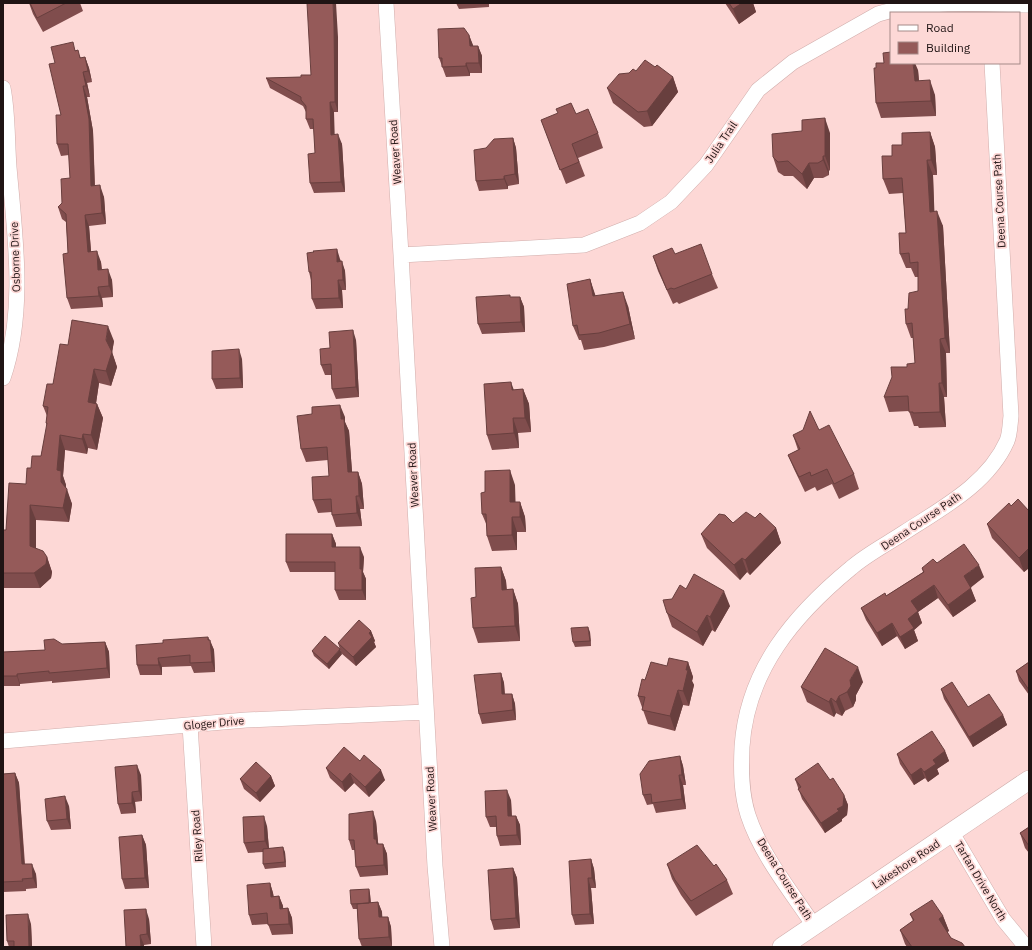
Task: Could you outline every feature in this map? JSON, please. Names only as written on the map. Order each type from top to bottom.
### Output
[{"type":"street","name":"Weaver Road","points":[[386,3],[435,866],[442,947]]},
{"type":"street","name":"Julia Trail","points":[[401,256],[584,246],[640,223],[671,202],[706,165],[758,90],[793,62],[878,14],[892,8],[937,4],[989,9],[1029,5]]},
{"type":"street","name":"Deena Course Path","points":[[814,926],[763,848],[748,814],[741,775],[743,730],[749,704],[762,672],[782,637],[801,613],[852,567],[956,499],[990,470],[1008,440],[1011,416],[992,64]]},
{"type":"street","name":"Osborne Drive","points":[[3,88],[15,239],[16,312],[9,360],[3,378]]},
{"type":"street","name":"Gloger Drive","points":[[3,741],[246,720],[426,712]]},
{"type":"street","name":"Riley Road","points":[[190,725],[204,947]]},
{"type":"street","name":"Lakeshore Road","points":[[782,947],[1029,780]]},
{"type":"street","name":"Tartan Drive North","points":[[952,833],[1003,919],[1026,947]]},
{"type":"building","points":[[30,3],[66,3],[37,18]]},
{"type":"building","points":[[307,3],[333,3],[335,102],[330,102],[331,135],[338,134],[341,182],[310,183],[308,154],[315,153],[313,119],[306,119],[306,106],[301,100],[301,97],[266,78],[301,77],[301,75],[311,75]]},
{"type":"building","points":[[729,3],[742,3],[733,9]]},
{"type":"building","points":[[464,28],[469,35],[470,46],[478,46],[479,63],[466,63],[466,66],[442,67],[442,58],[439,58],[438,29]]},
{"type":"building","points":[[73,42],[75,51],[78,50],[80,58],[85,57],[88,71],[83,72],[86,86],[83,86],[89,119],[91,186],[100,185],[102,213],[85,215],[88,252],[97,251],[98,270],[108,269],[109,286],[98,287],[99,296],[67,298],[63,254],[68,253],[66,214],[58,207],[62,203],[61,179],[70,178],[68,144],[57,144],[56,115],[61,115],[49,64],[55,63],[51,47]]},
{"type":"building","points":[[890,52],[890,64],[913,64],[915,81],[930,80],[931,101],[876,103],[874,68],[876,68],[876,63],[884,63],[883,53]]},
{"type":"building","points":[[645,60],[655,67],[657,65],[673,77],[647,111],[638,112],[607,88],[619,74],[629,73],[633,69],[636,71]]},
{"type":"building","points":[[571,103],[576,114],[588,109],[598,133],[572,144],[579,162],[560,170],[541,120],[558,113],[556,109]]},
{"type":"building","points":[[825,118],[825,156],[823,156],[823,160],[818,163],[809,163],[802,174],[788,161],[778,162],[773,157],[772,134],[802,131],[802,120]]},
{"type":"building","points":[[930,132],[931,160],[927,160],[930,212],[937,211],[945,338],[940,339],[942,383],[939,383],[940,412],[913,413],[909,412],[908,396],[884,397],[892,377],[891,367],[907,367],[907,364],[915,363],[912,323],[906,324],[905,309],[908,309],[909,293],[918,291],[918,262],[910,263],[909,253],[900,254],[899,233],[906,233],[902,178],[883,179],[882,156],[892,156],[892,145],[902,145],[902,133]]},
{"type":"building","points":[[513,138],[515,174],[504,176],[504,179],[476,181],[474,150],[486,148],[494,139]]},
{"type":"building","points":[[701,244],[712,274],[674,289],[671,288],[667,290],[653,256],[672,248],[675,254]]},
{"type":"building","points":[[337,249],[337,262],[342,261],[343,280],[338,280],[339,298],[312,299],[311,272],[309,272],[307,253]]},
{"type":"building","points":[[590,279],[593,296],[623,292],[630,324],[599,333],[579,335],[577,325],[573,326],[567,284]]},
{"type":"building","points":[[510,295],[510,297],[520,297],[521,322],[478,324],[476,297]]},
{"type":"building","points":[[72,320],[108,326],[106,340],[112,352],[106,371],[94,369],[88,402],[97,404],[91,435],[83,434],[82,439],[60,435],[57,470],[61,471],[61,482],[67,489],[63,508],[30,505],[30,546],[43,551],[47,557],[46,564],[34,573],[3,573],[3,530],[6,530],[9,483],[26,484],[27,468],[31,468],[32,456],[41,456],[47,423],[48,407],[43,406],[47,384],[53,384],[60,344],[68,345]]},
{"type":"building","points":[[353,330],[356,387],[332,389],[331,364],[321,365],[320,349],[330,348],[329,332]]},
{"type":"building","points":[[239,349],[240,378],[212,379],[212,351]]},
{"type":"building","points":[[511,382],[512,390],[523,389],[525,418],[513,418],[514,433],[487,435],[484,384]]},
{"type":"building","points":[[340,405],[341,419],[344,419],[348,472],[358,472],[359,496],[356,496],[357,513],[332,515],[331,499],[313,500],[312,477],[329,476],[327,447],[301,449],[297,416],[312,414],[312,407]]},
{"type":"building","points":[[810,411],[819,430],[829,425],[854,474],[834,484],[827,469],[811,476],[810,472],[799,477],[788,455],[800,449],[793,435],[803,430]]},
{"type":"building","points":[[510,470],[510,502],[520,502],[520,517],[512,517],[512,535],[487,536],[486,514],[482,514],[481,493],[485,492],[485,471]]},
{"type":"building","points":[[1018,499],[1029,511],[1029,548],[1019,558],[987,524],[1009,503],[1011,506]]},
{"type":"building","points":[[746,512],[755,518],[760,513],[776,528],[745,560],[742,558],[734,565],[701,534],[719,514],[725,515],[733,523]]},
{"type":"building","points":[[286,534],[332,534],[332,547],[360,547],[362,590],[335,590],[335,562],[286,562]]},
{"type":"building","points":[[964,544],[979,565],[964,576],[971,588],[948,605],[934,585],[911,601],[918,611],[908,619],[914,628],[900,637],[892,623],[877,633],[861,608],[885,593],[886,596],[924,572],[922,568],[933,559],[937,563]]},
{"type":"building","points":[[501,567],[502,590],[513,589],[515,626],[473,628],[471,598],[476,597],[475,568]]},
{"type":"building","points":[[694,574],[724,591],[710,617],[707,615],[697,632],[667,613],[663,600],[672,599],[680,585],[686,589]]},
{"type":"building","points":[[359,620],[371,631],[369,633],[372,637],[353,657],[338,643]]},
{"type":"building","points":[[588,627],[590,641],[573,642],[571,628]]},
{"type":"building","points":[[325,636],[340,649],[327,664],[312,651]]},
{"type":"building","points":[[208,637],[208,640],[210,640],[212,662],[190,663],[190,655],[158,658],[159,665],[137,665],[136,645],[163,643],[163,640]]},
{"type":"building","points":[[54,639],[62,644],[105,642],[107,668],[49,673],[49,671],[17,674],[17,676],[3,676],[3,652],[45,650],[44,640]]},
{"type":"building","points":[[825,648],[858,667],[850,680],[851,686],[847,692],[839,696],[836,702],[831,698],[829,702],[801,687]]},
{"type":"building","points":[[669,658],[688,662],[686,670],[688,670],[683,691],[678,690],[670,716],[642,710],[645,697],[638,696],[642,679],[645,680],[651,662],[667,666]]},
{"type":"building","points":[[1029,662],[1029,690],[1016,671]]},
{"type":"building","points":[[501,673],[502,694],[512,694],[513,710],[479,714],[474,675]]},
{"type":"building","points":[[952,682],[968,707],[989,694],[1003,715],[969,737],[941,689]]},
{"type":"building","points":[[932,731],[945,751],[933,760],[936,764],[924,772],[921,768],[911,775],[897,754]]},
{"type":"building","points":[[344,747],[360,761],[364,755],[381,770],[365,787],[350,773],[342,782],[326,768]]},
{"type":"building","points":[[680,756],[682,775],[679,775],[682,799],[652,803],[651,794],[643,795],[640,774],[649,761]]},
{"type":"building","points":[[256,762],[271,776],[256,793],[240,779]]},
{"type":"building","points":[[818,763],[830,780],[833,778],[844,795],[843,806],[837,809],[839,811],[821,823],[798,789],[801,787],[795,779]]},
{"type":"building","points":[[137,765],[139,791],[132,792],[132,803],[118,804],[115,767]]},
{"type":"building","points":[[15,773],[22,864],[32,864],[33,878],[22,879],[23,881],[3,882],[3,774]]},
{"type":"building","points":[[507,790],[508,816],[516,816],[517,835],[497,836],[496,816],[486,817],[485,791]]},
{"type":"building","points":[[65,796],[67,819],[47,821],[45,799]]},
{"type":"building","points":[[373,811],[374,839],[376,839],[377,844],[383,844],[384,865],[356,867],[354,840],[349,840],[349,814]]},
{"type":"building","points":[[264,816],[265,841],[244,843],[243,817]]},
{"type":"building","points":[[1029,827],[1029,846],[1020,833]]},
{"type":"building","points":[[142,835],[145,878],[122,879],[119,837]]},
{"type":"building","points":[[697,845],[714,866],[716,864],[727,880],[691,901],[675,880],[667,864]]},
{"type":"building","points":[[283,847],[285,862],[263,864],[263,849]]},
{"type":"building","points":[[591,859],[592,878],[588,878],[590,914],[572,915],[569,861]]},
{"type":"building","points":[[513,868],[516,918],[491,920],[488,870]]},
{"type":"building","points":[[270,883],[271,897],[279,896],[280,909],[288,908],[289,924],[268,925],[267,913],[249,915],[247,885]]},
{"type":"building","points":[[369,889],[369,903],[351,904],[350,890]]},
{"type":"building","points":[[932,900],[943,916],[939,919],[951,938],[962,943],[965,947],[912,947],[900,930],[914,920],[910,914]]},
{"type":"building","points":[[378,902],[379,917],[388,917],[389,937],[359,939],[357,904]]},
{"type":"building","points":[[146,909],[147,934],[140,935],[141,947],[126,947],[124,910]]},
{"type":"building","points":[[28,914],[29,947],[14,947],[14,941],[7,941],[6,915]]}]
